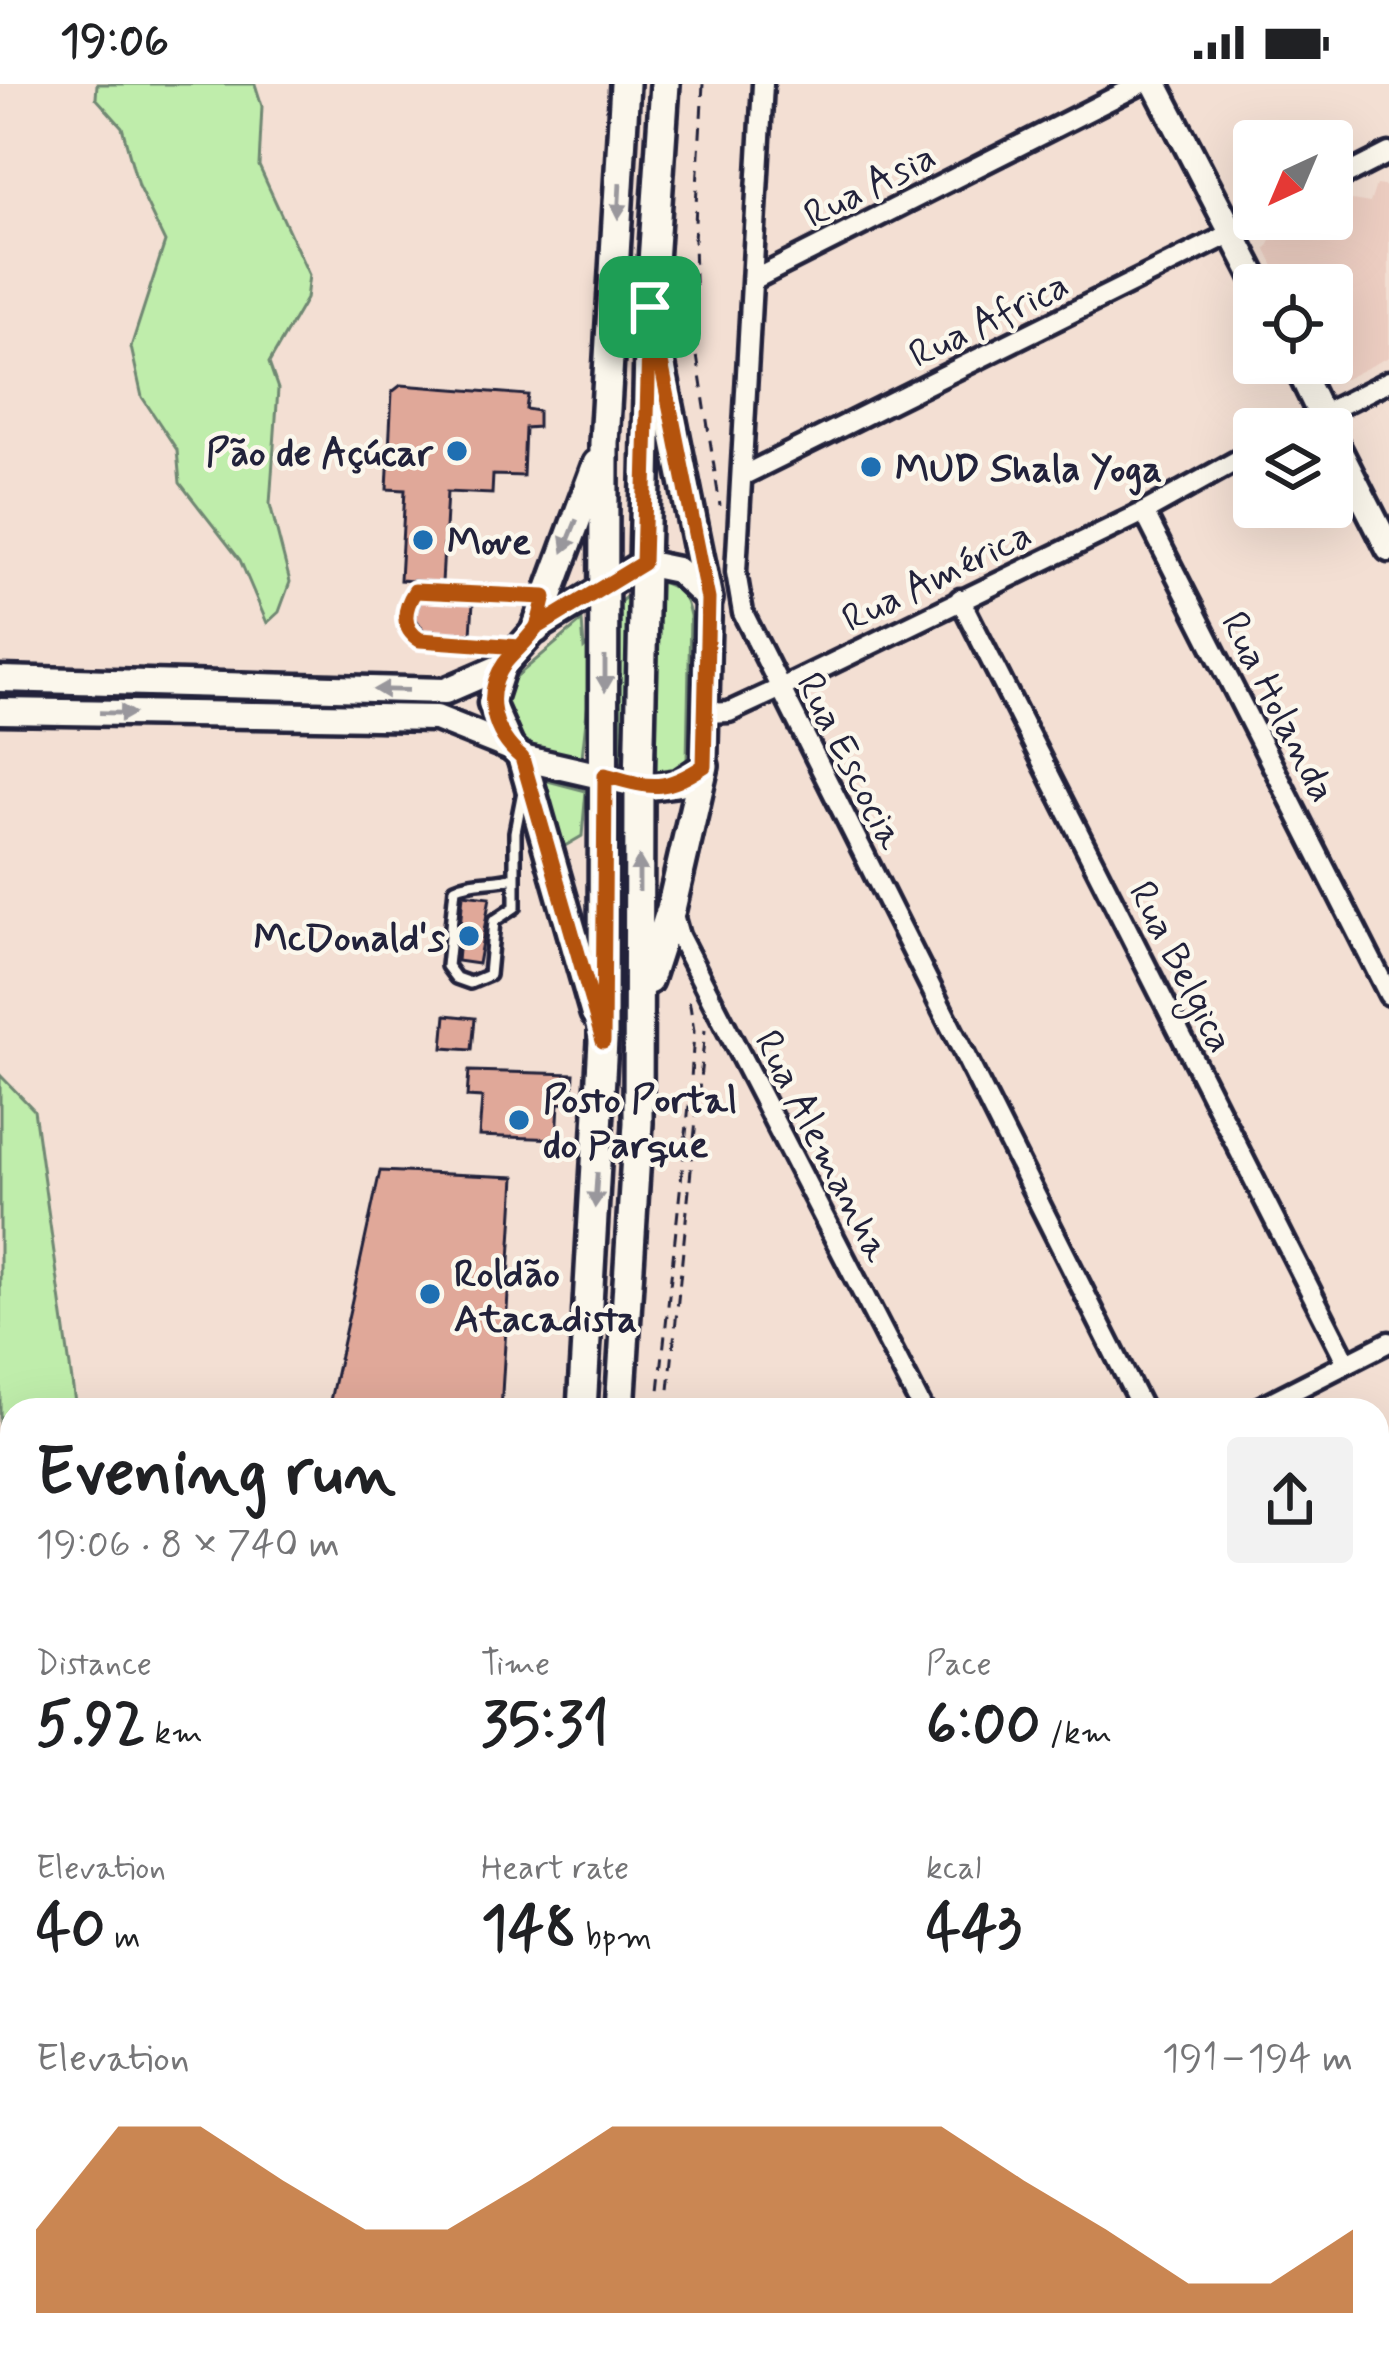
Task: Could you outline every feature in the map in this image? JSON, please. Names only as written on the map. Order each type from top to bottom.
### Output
[{"type":"main road","points":[[583,1398],[603,1041],[604,443],[625,84]]},
{"type":"main road","points":[[621,1398],[638,1123],[643,563],[650,307],[665,84]]},
{"type":"main road","points":[[650,307],[708,599]]},
{"type":"main road","points":[[520,647],[545,597],[604,443]]},
{"type":"main road","points":[[520,762],[603,1041]]},
{"type":"main road","points":[[639,1013],[671,909],[704,766]]},
{"type":"street","name":"Rua Escocia","points":[[764,84],[736,572],[739,593],[752,636],[1137,1398]]},
{"type":"street","name":"Rua Asia","points":[[755,279],[1141,84]]},
{"type":"street","points":[[1155,84],[1233,231]]},
{"type":"street","points":[[1353,171],[1389,153]]},
{"type":"street","name":"Rua Africa","points":[[744,475],[1233,233]]},
{"type":"street","points":[[1353,408],[1389,381]]},
{"type":"street","name":"Rua América","points":[[707,713],[729,712],[779,689],[1144,512],[1233,463]]},
{"type":"street","points":[[1353,478],[1389,549]]},
{"type":"street","name":"Rua Holanda","points":[[1144,512],[1389,995]]},
{"type":"street","points":[[0,679],[445,691],[520,647],[643,563],[677,570],[708,599],[704,766],[669,786],[520,762],[436,718],[0,711]]},
{"type":"street","name":"Rua Belgica","points":[[960,599],[1347,1363]]},
{"type":"street","points":[[520,647],[491,703],[520,762]]},
{"type":"street","name":"Rua Alemanha","points":[[671,909],[679,936],[917,1398]]},
{"type":"street","points":[[1280,1398],[1389,1342]]},
{"type":"lane","points":[[520,647],[420,640],[406,627],[409,600],[415,591],[545,597]]},
{"type":"lane","points":[[514,877],[455,888],[447,966],[457,978],[470,983],[489,975],[494,921],[515,907],[520,762]]},
{"type":"lane","points":[[1288,1398],[1296,1390]]},
{"type":"path","points":[[658,1398],[690,1096],[694,1031],[687,983]]},
{"type":"path","points":[[668,1398],[706,1022]]},
{"type":"shaded area","points":[[1376,185],[1389,187],[1389,357],[1353,375],[1353,264],[1273,264],[1266,250],[1271,240],[1353,240],[1353,200],[1370,203]]},
{"type":"green space","points":[[97,84],[255,84],[262,106],[259,166],[309,275],[306,299],[269,363],[278,389],[270,504],[290,582],[279,612],[267,623],[240,560],[180,483],[177,450],[142,397],[131,347],[165,242],[138,186],[122,127],[96,98]]},
{"type":"green space","points":[[657,581],[680,592],[690,616],[687,761],[679,772],[656,779]]},
{"type":"green space","points":[[630,593],[630,762],[623,764],[617,760],[616,606]]},
{"type":"green space","points":[[582,621],[584,648],[595,637],[582,757],[521,741],[504,721],[502,706],[505,686]]},
{"type":"green space","points":[[544,780],[586,791],[582,836],[558,850],[538,786]]},
{"type":"green space","points":[[0,1075],[34,1110],[74,1398],[0,1398]]},
{"type":"building","name":"Pão de Açúcar","points":[[401,385],[528,395],[526,409],[538,411],[538,427],[525,428],[523,476],[493,475],[492,494],[447,492],[442,583],[400,580],[405,490],[387,489],[392,392]]},
{"type":"building","points":[[421,600],[473,603],[471,634],[424,631],[414,616]]},
{"type":"building","name":"McDonald's","points":[[463,894],[490,897],[478,964],[457,961]]},
{"type":"building","points":[[446,1015],[475,1018],[472,1050],[443,1048]]},
{"type":"building","name":"Posto Portal do Parque","points":[[469,1071],[574,1074],[572,1104],[559,1103],[557,1139],[479,1136],[482,1098],[467,1097]]},
{"type":"building","name":"Roldão Atacadista","points":[[380,1171],[515,1177],[502,1398],[331,1398]]},
{"type":"place","name":"Pão de Açúcar","points":[[457,451]]},
{"type":"place","name":"MUD Shala Yoga","points":[[871,467]]},
{"type":"place","name":"Move","points":[[423,540]]},
{"type":"place","name":"McDonald's","points":[[469,936]]},
{"type":"place","name":"Posto Portal do Parque","points":[[519,1120]]},
{"type":"place","name":"Roldão Atacadista","points":[[430,1294]]},
{"type":"route","points":[[650,307],[643,563],[536,628],[520,647],[420,640],[406,627],[405,615],[415,591],[545,597],[536,628],[520,647],[503,666],[491,703],[497,726],[522,758],[603,1041],[605,775],[658,788],[679,783],[704,766],[708,599],[650,307]]}]
